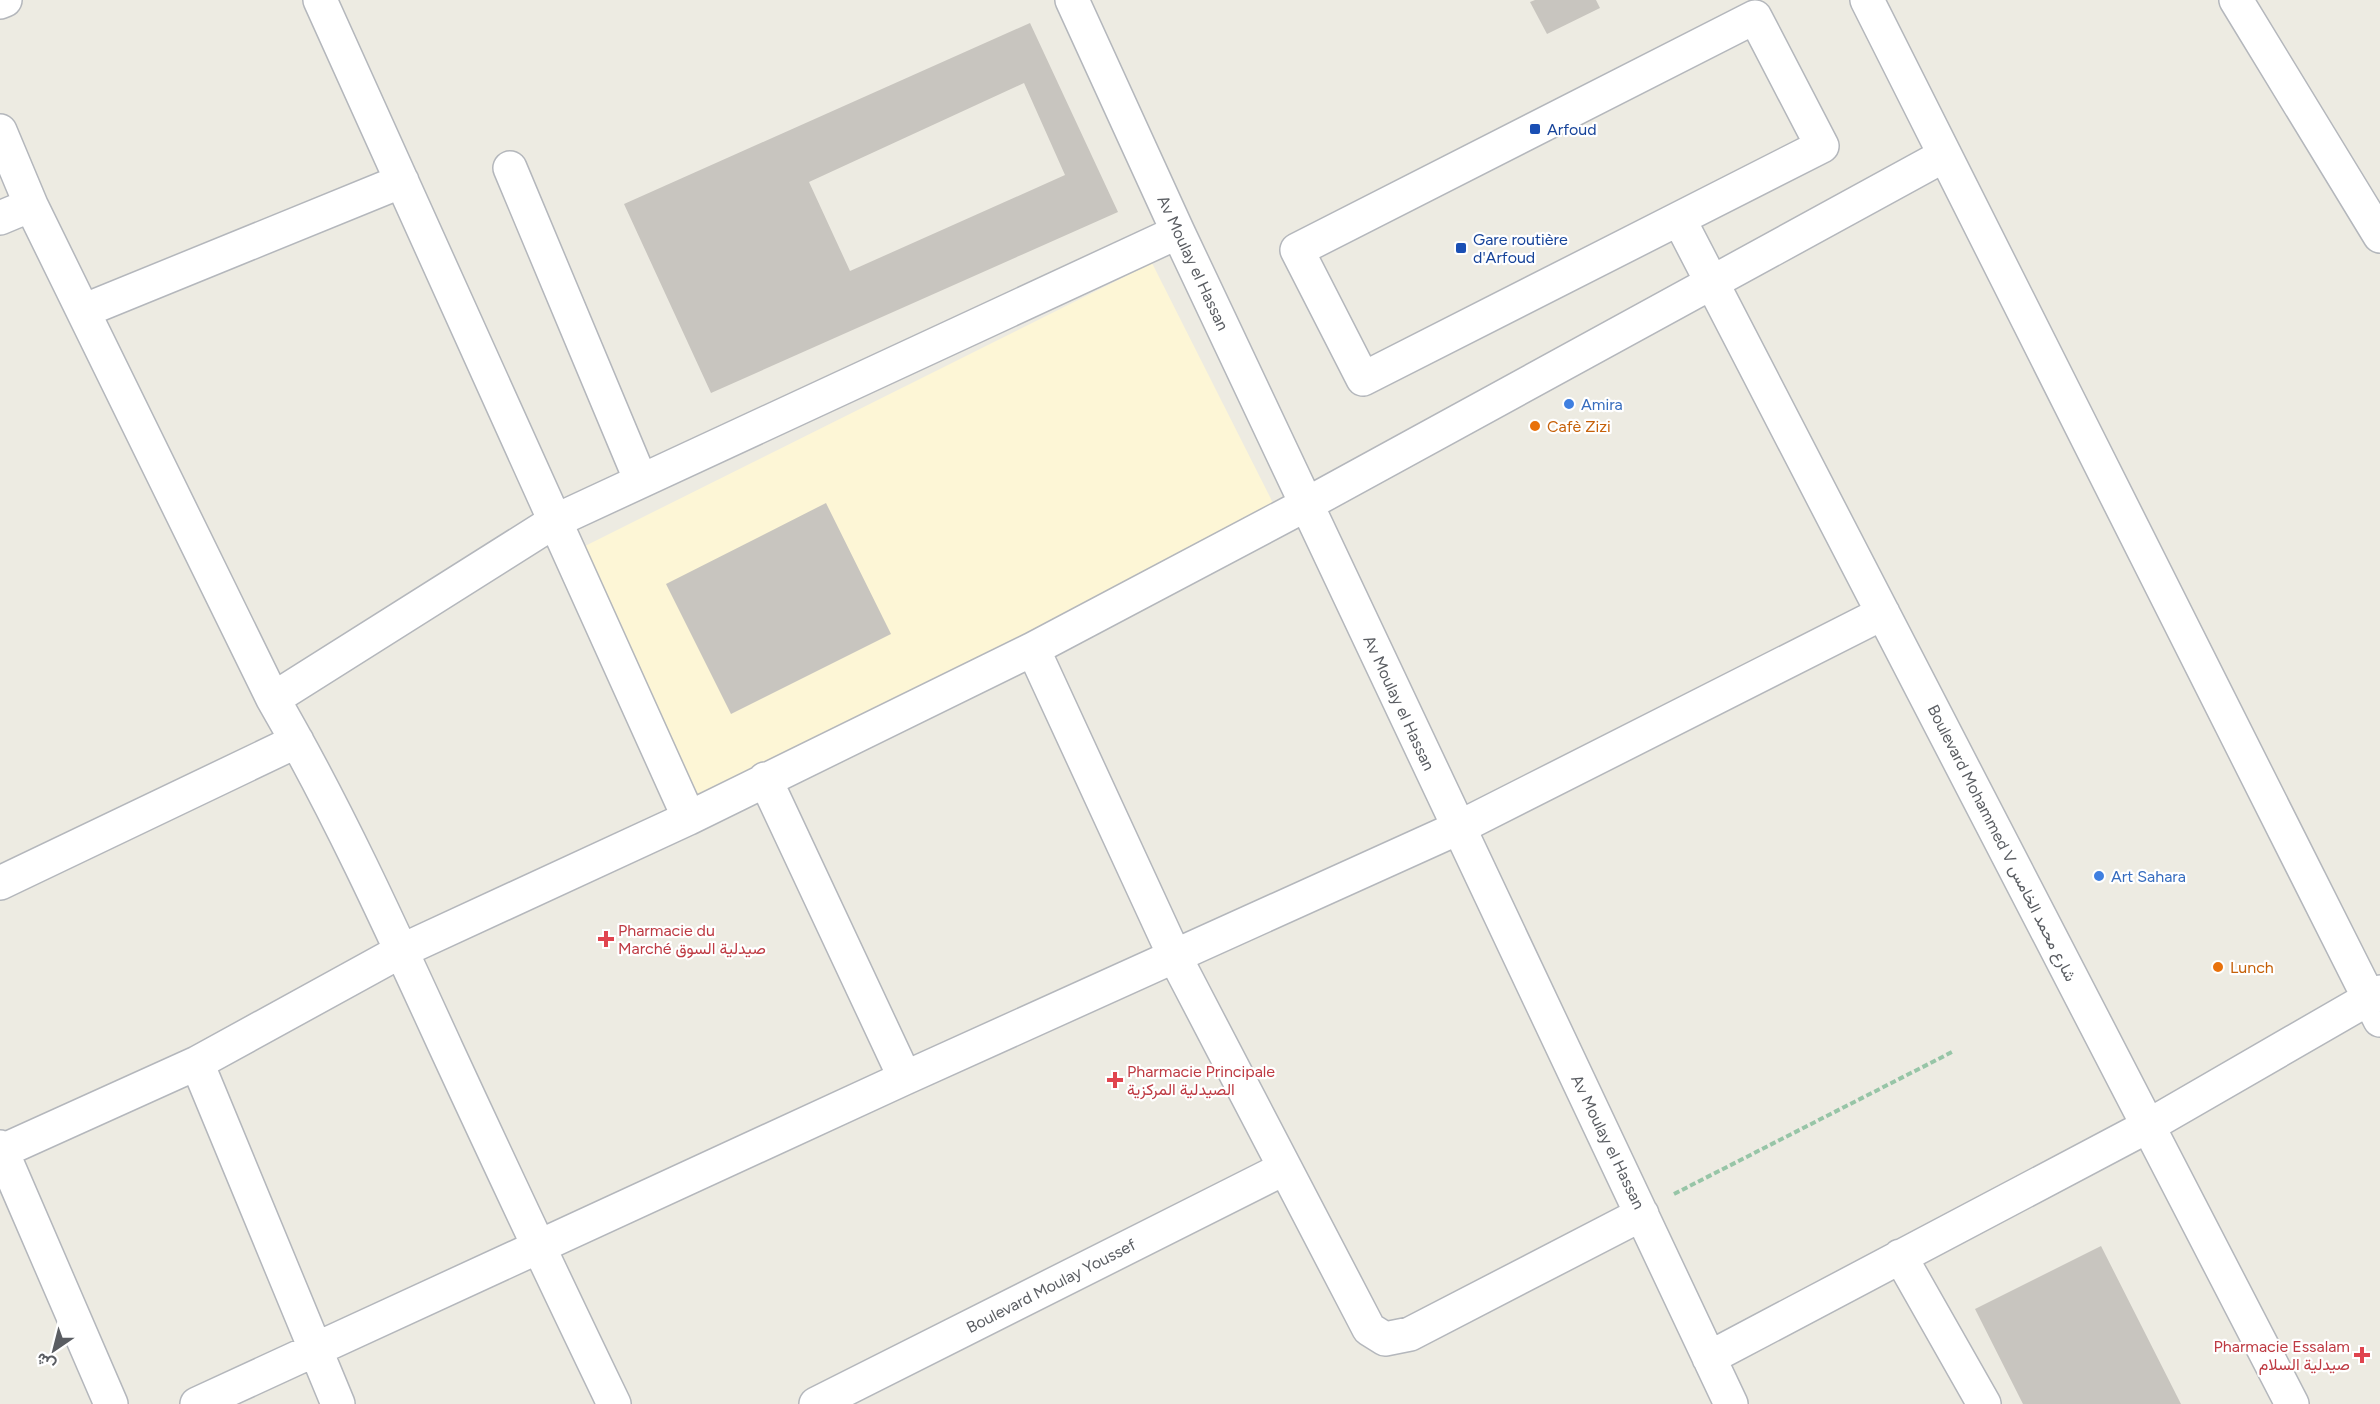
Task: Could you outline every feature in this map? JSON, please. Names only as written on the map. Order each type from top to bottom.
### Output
[{"type":"street","points":[[0,2],[5,0]]},
{"type":"street","points":[[320,0],[689,818]]},
{"type":"street","name":"Av Moulay el Hassan","points":[[1072,0],[1178,232],[1731,1404]]},
{"type":"street","points":[[1709,1358],[2376,1003],[1866,0]]},
{"type":"street","points":[[2236,0],[2380,236]]},
{"type":"street","points":[[1755,17],[1822,146],[1678,219],[1363,379],[1297,250],[1755,17]]},
{"type":"street","points":[[0,131],[31,205],[273,699],[297,741],[401,951],[537,1246],[614,1404]]},
{"type":"street","points":[[111,1404],[1,1150],[197,1064],[401,951],[689,818],[1033,649],[1307,504],[1945,155]]},
{"type":"street","points":[[510,168],[641,481]]},
{"type":"street","points":[[83,311],[402,181]]},
{"type":"street","points":[[0,218],[31,205]]},
{"type":"street","name":"Boulevard Mohammed V شارع محمد الخامس","points":[[1678,219],[2292,1404]]},
{"type":"street","points":[[273,699],[555,521],[1178,232]]},
{"type":"street","points":[[197,1404],[537,1246],[1458,828],[1883,613]]},
{"type":"street","points":[[1033,649],[1175,957],[1369,1329],[1385,1339],[1410,1334],[1641,1213]]},
{"type":"street","points":[[0,883],[297,741]]},
{"type":"street","points":[[765,779],[905,1078]]},
{"type":"street","points":[[197,1064],[317,1348],[338,1404]]},
{"type":"street","name":"Boulevard Moulay Youssef","points":[[816,1404],[1285,1168]]},
{"type":"street","points":[[1900,1256],[1984,1404]]},
{"type":"path","points":[[1641,1213],[1954,1051]]},
{"type":"shaded area","points":[[1152,263],[1279,515],[700,804],[573,552]]},
{"type":"building","points":[[1535,0],[1596,0],[1600,8],[1547,34],[1530,2]]},
{"type":"building","points":[[1030,23],[1118,212],[711,393],[624,204]],"holes":[[[1024,83],[1065,175],[850,271],[809,182]]]},
{"type":"building","points":[[826,503],[891,634],[731,714],[666,584]]},
{"type":"building","points":[[2101,1246],[2181,1404],[2023,1404],[1975,1309]]},
{"type":"place","name":"Arfoud","points":[[1535,129]]},
{"type":"place","name":"Gare routière d'Arfoud","points":[[1461,248]]},
{"type":"place","name":"Amira","points":[[1569,404]]},
{"type":"place","name":"Cafè Zizi","points":[[1535,426]]},
{"type":"place","name":"Art Sahara","points":[[2099,876]]},
{"type":"place","name":"Pharmacie du Marché صيدلية السوق","points":[[606,939]]},
{"type":"place","name":"Lunch","points":[[2218,967]]},
{"type":"place","name":"Pharmacie Principale الصيدلية المركزية","points":[[1115,1080]]},
{"type":"place","name":"Pharmacie Essalam صيدلية السلام","points":[[2362,1355]]}]
